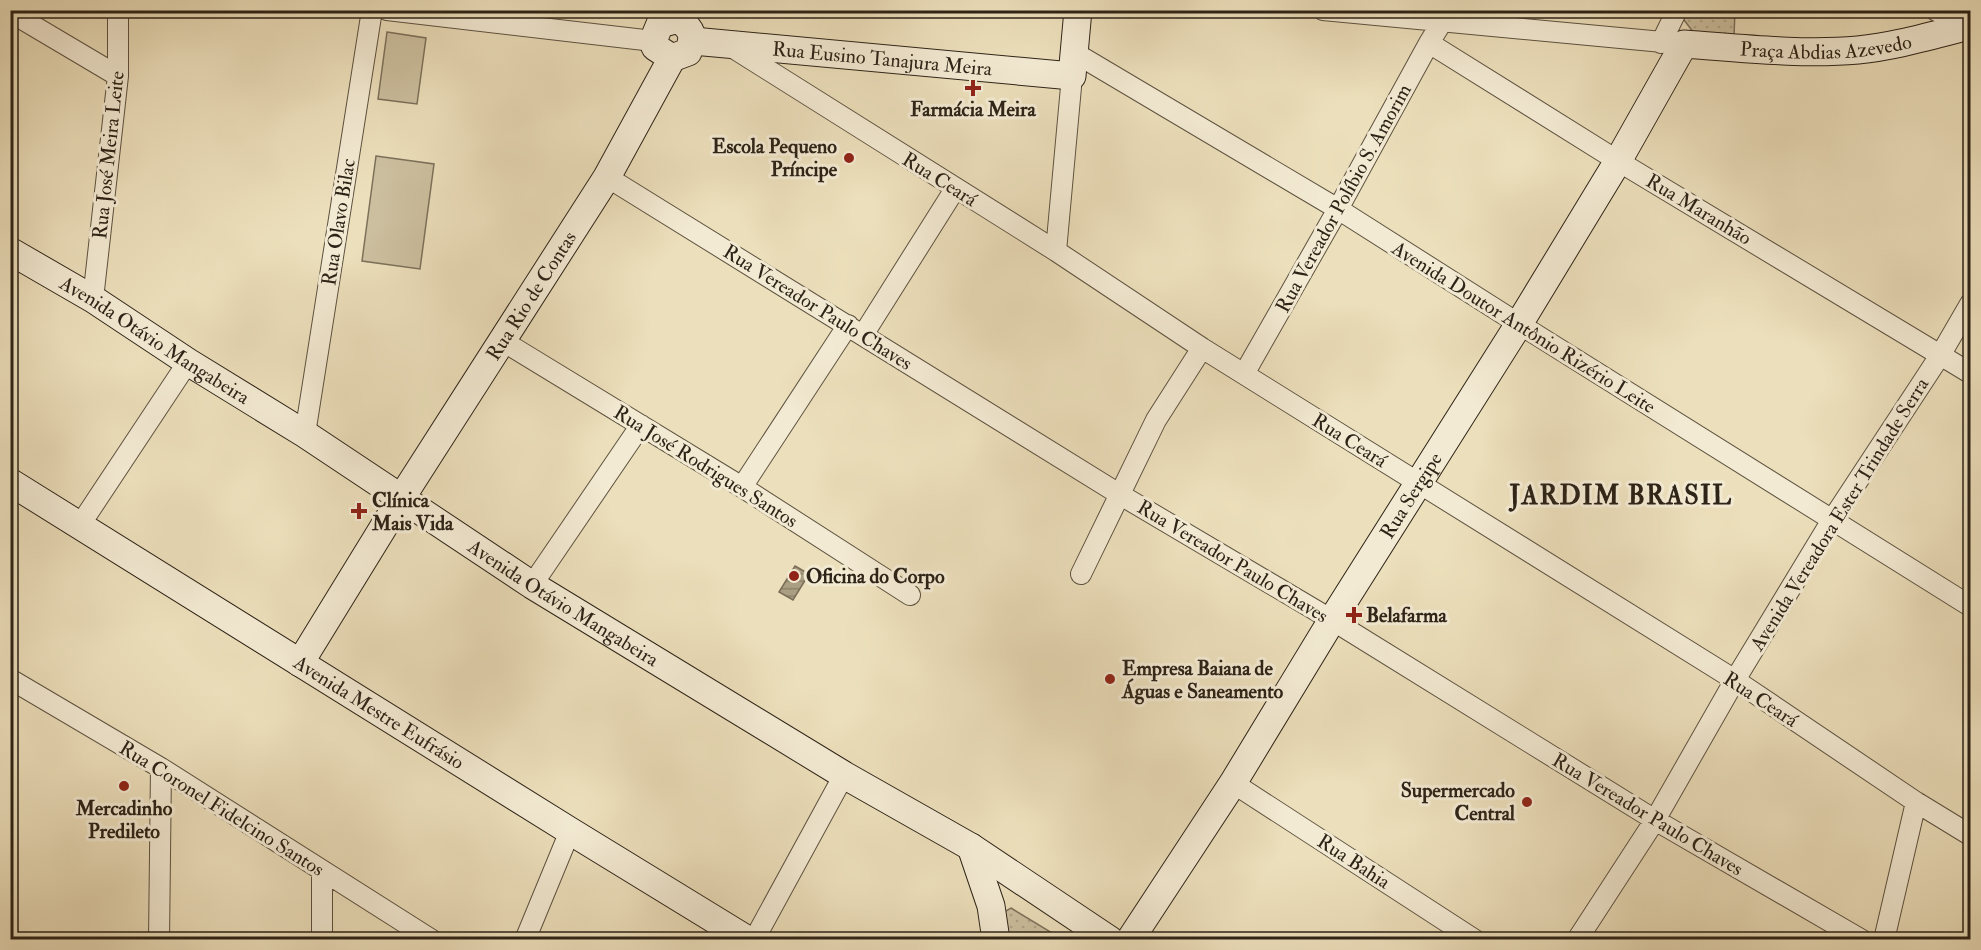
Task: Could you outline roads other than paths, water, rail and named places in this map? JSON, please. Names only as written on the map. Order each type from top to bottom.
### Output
[{"type":"street","name":"Rua José Meira Leite","points":[[93,300],[118,76],[118,10]]},
{"type":"street","name":"Rua Olavo Bilac","points":[[305,434],[372,10]]},
{"type":"street","name":"Rua Eusino Tanajura Meira","points":[[387,10],[670,29],[729,45],[1073,65]]},
{"type":"street","points":[[1056,251],[1078,10]]},
{"type":"street","points":[[1323,10],[1445,14],[1672,44],[1677,10]]},
{"type":"street","name":"Praça Abdias Azevedo","points":[[1935,10],[1968,26]]},
{"type":"street","points":[[10,12],[118,76]]},
{"type":"street","name":"Rua Vereador Políbio S. Amorim","points":[[1244,374],[1445,14]]},
{"type":"street","name":"Praça Abdias Azevedo","points":[[1672,44],[1803,51],[1858,50],[1910,42],[1968,26]]},
{"type":"street","name":"Rua Rio de Contas","points":[[300,663],[501,340],[607,177],[654,92],[670,29]]},
{"type":"street","name":"Rua Maranhão","points":[[1429,43],[1618,161],[1971,373]]},
{"type":"street","name":"Rua Sergipe","points":[[1130,939],[1233,783],[1618,161],[1672,44]]},
{"type":"street","name":"Rua Ceará","points":[[729,45],[1056,251],[1202,348],[1735,680],[1916,802],[1971,835]]},
{"type":"street","name":"Avenida Doutor Antônio Rizério Leite","points":[[1073,65],[1338,209],[1971,606]]},
{"type":"street","name":"Rua Vereador Paulo Chaves","points":[[607,177],[1119,494],[1332,620],[1655,820],[1862,939]]},
{"type":"street","points":[[742,487],[955,189]]},
{"type":"street","name":"Avenida Otávio Mangabeira","points":[[10,251],[93,300],[305,434],[532,585],[844,775],[971,847],[1110,939]]},
{"type":"street","name":"Avenida Vereadora Ester Trindade Serra","points":[[1577,939],[1655,820],[1735,680],[1832,520],[1941,354],[1971,303]]},
{"type":"street","name":"Rua José Rodrigues Santos","points":[[501,340],[742,487],[910,595]]},
{"type":"street","points":[[1082,574],[1156,420],[1202,348]]},
{"type":"street","points":[[80,525],[188,362]]},
{"type":"street","points":[[532,585],[641,425]]},
{"type":"street","name":"Avenida Mestre Eufrásio","points":[[10,482],[570,831],[748,939]]},
{"type":"street","name":"Rua Coronel Fidelcino Santos","points":[[10,679],[161,768],[322,872],[432,939]]},
{"type":"street","points":[[159,939],[161,768]]},
{"type":"street","points":[[754,939],[844,775]]},
{"type":"street","name":"Rua Bahia","points":[[1233,783],[1475,939]]},
{"type":"street","points":[[1884,939],[1916,802]]},
{"type":"street","points":[[525,939],[570,831]]},
{"type":"street","points":[[971,847],[991,906],[996,939]]},
{"type":"street","points":[[322,872],[322,939]]},
{"type":"street","points":[[991,906],[1017,896],[1049,898]]},
{"type":"place","name":"Farmácia Meira","points":[[973,88]]},
{"type":"place","name":"Escola Pequeno Príncipe","points":[[849,158]]},
{"type":"place","name":"Clínica Mais Vida","points":[[359,511]]},
{"type":"place","name":"Oficina do Corpo","points":[[794,576]]},
{"type":"place","name":"Belafarma","points":[[1354,615]]},
{"type":"place","name":"Empresa Baiana de Águas e Saneamento","points":[[1110,679]]},
{"type":"place","name":"Mercadinho Predileto","points":[[124,786]]},
{"type":"place","name":"Supermercado Central","points":[[1527,802]]},
{"type":"district","name":"JARDIM BRASIL","points":[[1621,495]]}]
